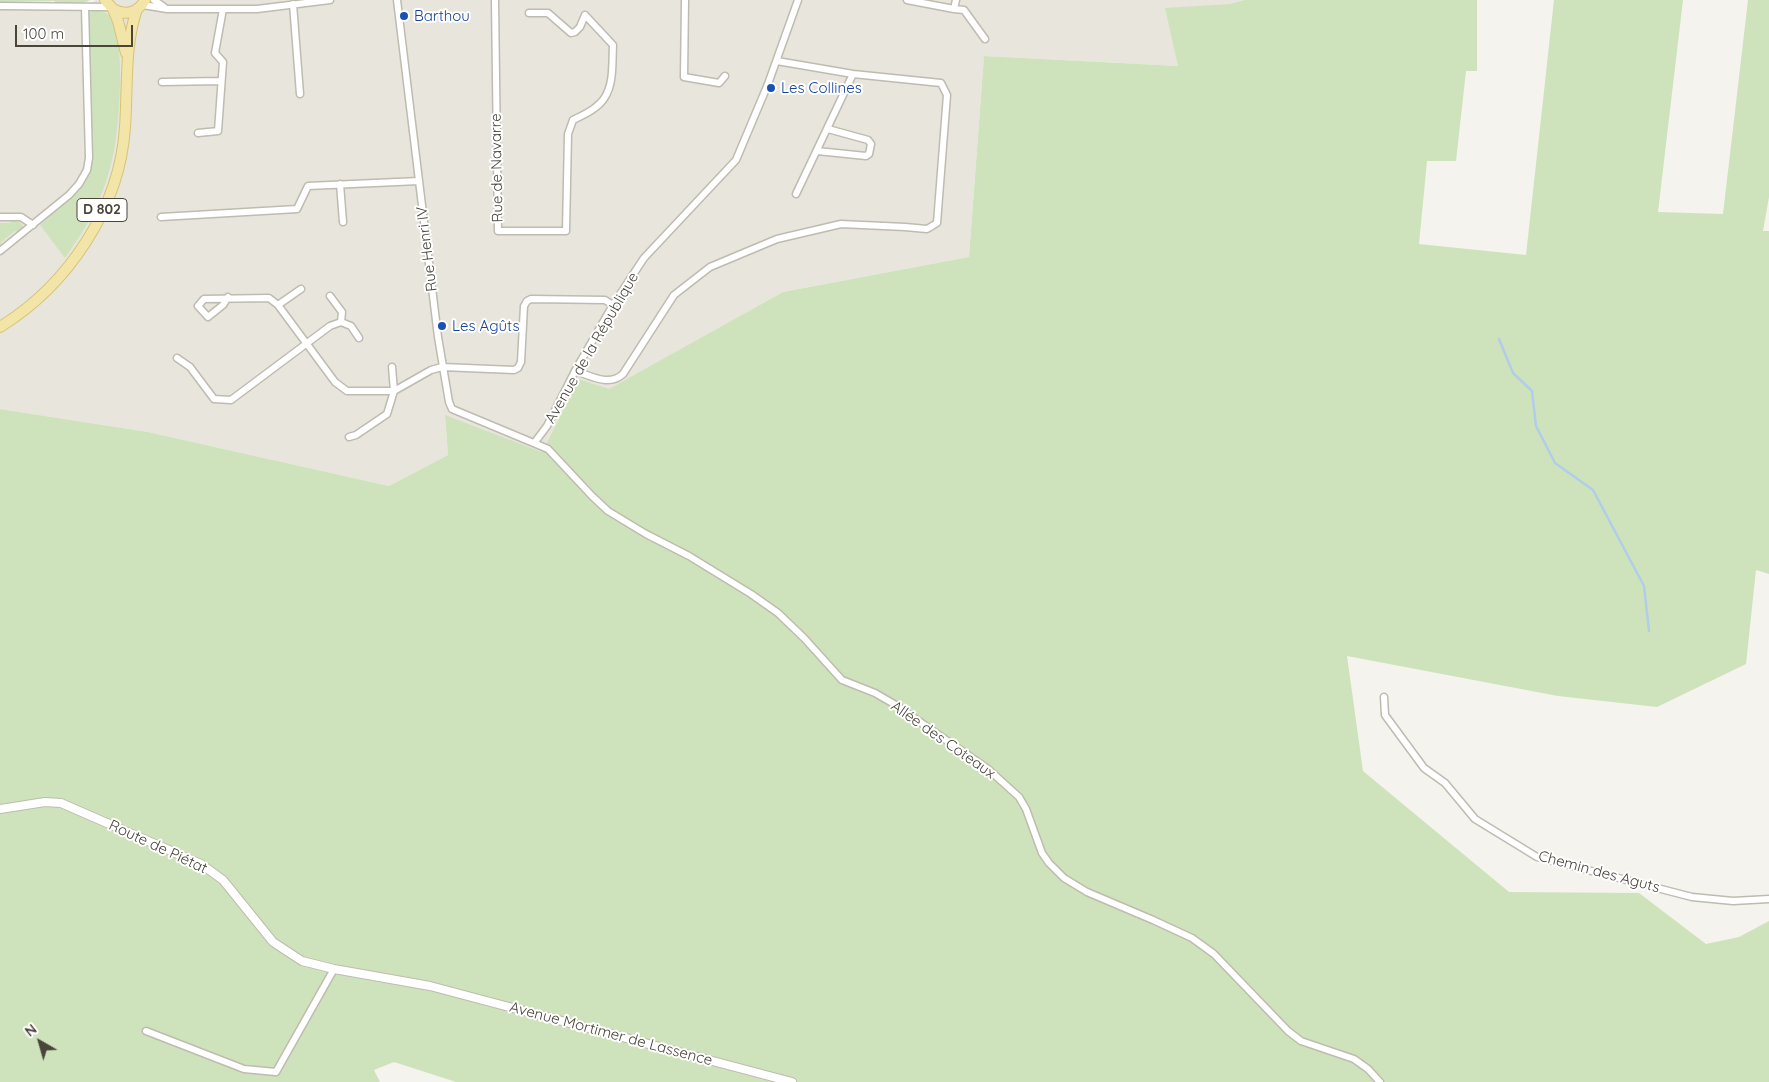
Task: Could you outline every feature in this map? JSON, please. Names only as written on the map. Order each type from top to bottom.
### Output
[{"type":"main road","points":[[109,6],[125,13],[142,5]]},
{"type":"main road","name":"D 802","points":[[0,327],[31,305],[62,274],[90,234],[104,206],[117,172],[125,129],[127,56],[133,21],[142,5]]},
{"type":"main road","name":"D 802","points":[[109,6],[118,21],[127,56]]},
{"type":"street","points":[[85,7],[96,0]]},
{"type":"street","points":[[154,0],[167,9]]},
{"type":"street","points":[[142,5],[167,9],[257,9],[330,0]]},
{"type":"street","name":"Rue Henri IV","points":[[398,0],[442,367],[449,402],[452,409],[520,438],[535,442]]},
{"type":"street","name":"Rue de Navarre","points":[[495,0],[498,231],[566,231],[568,134],[573,120],[592,110],[605,98],[611,79],[613,45],[585,15],[580,27],[575,32],[571,32],[548,13],[529,13]]},
{"type":"street","points":[[685,0],[684,77],[719,83],[725,76]]},
{"type":"street","name":"Avenue de la République","points":[[535,442],[547,426],[575,371],[644,258],[736,160],[777,61],[798,0]]},
{"type":"street","points":[[906,0],[964,10],[985,39]]},
{"type":"street","points":[[954,9],[956,0]]},
{"type":"street","points":[[293,4],[300,94]]},
{"type":"street","points":[[0,6],[109,6]]},
{"type":"street","points":[[0,251],[69,195],[79,184],[87,170],[89,158],[85,7]]},
{"type":"street","points":[[198,132],[218,132],[222,62],[215,53],[223,9]]},
{"type":"street","points":[[575,371],[610,382],[618,379],[674,295],[710,267],[777,239],[841,224],[927,230],[937,223],[947,96],[941,83],[853,74],[777,61]]},
{"type":"street","points":[[796,194],[853,74]]},
{"type":"street","points":[[162,82],[221,81]]},
{"type":"street","points":[[817,152],[866,156],[869,154],[871,144],[868,140],[828,129]]},
{"type":"street","points":[[161,217],[297,208],[308,186],[419,181]]},
{"type":"street","points":[[340,184],[343,222]]},
{"type":"street","points":[[0,217],[21,217],[33,225]]},
{"type":"street","points":[[278,305],[301,289]]},
{"type":"street","points":[[330,296],[342,312],[341,322]]},
{"type":"street","points":[[228,297],[269,298],[278,305],[335,382],[347,391],[394,391],[430,370],[442,367],[514,370],[518,368],[521,362],[524,306],[527,301],[531,299],[605,300],[614,305]]},
{"type":"street","points":[[177,358],[190,367],[214,399],[231,400],[330,326],[341,322],[351,326],[359,338]]},
{"type":"street","points":[[349,437],[356,435],[387,414],[394,391],[392,367]]},
{"type":"street","name":"Allée des Coteaux","points":[[535,442],[548,449],[608,511],[646,534],[689,556],[778,613],[804,638],[842,680],[850,685],[875,693],[894,704],[988,769],[1019,798],[1026,808],[1042,853],[1064,878],[1087,892],[1192,938],[1214,954],[1288,1031],[1301,1041],[1354,1059],[1368,1069],[1380,1082]]},
{"type":"street","name":"Chemin des Aguts","points":[[1384,697],[1385,715],[1424,768],[1446,783],[1475,819],[1537,857],[1692,897],[1733,901],[1769,899]]},
{"type":"street","name":"Route de Piétat","points":[[0,809],[45,802],[61,803],[201,864],[223,880],[273,942],[302,961],[334,969],[430,986]]},
{"type":"street","points":[[146,1031],[244,1069],[276,1072],[334,969]]},
{"type":"street","name":"Avenue Mortimer de Lassence","points":[[430,986],[792,1082]]},
{"type":"shaded area","points":[[96,0],[1244,0],[1230,4],[1179,66],[984,56],[969,257],[783,292],[609,390],[579,379],[542,452],[445,416],[448,455],[389,486],[148,432],[0,409],[0,6],[85,7]]},
{"type":"green space","points":[[0,0],[90,0],[74,4],[56,3],[54,1],[0,2]]},
{"type":"green space","points":[[1244,0],[1477,0],[1477,71],[1466,71],[1456,161],[1427,161],[1419,244],[1526,255],[1554,0],[1683,0],[1658,212],[1723,214],[1748,0],[1769,0],[1769,197],[1763,231],[1769,231],[1769,574],[1756,570],[1746,664],[1657,707],[1558,696],[1347,656],[1363,771],[1509,892],[1639,893],[1706,944],[1739,937],[1769,921],[1769,1082],[456,1082],[394,1062],[374,1070],[380,1082],[0,1082],[0,409],[148,432],[389,486],[448,455],[445,415],[542,452],[579,379],[609,389],[783,292],[969,257],[984,56],[1178,66],[1165,8],[1230,4]]},
{"type":"green space","points":[[94,11],[106,13],[113,22],[117,37],[120,56],[120,78],[116,139],[109,173],[98,203],[65,258],[40,225],[78,189],[92,161],[88,13]]},
{"type":"green space","points":[[12,221],[20,222],[23,226],[19,232],[15,231],[1,242],[0,247],[0,223],[10,223]]},
{"type":"waterway","points":[[1499,339],[1513,373],[1532,391],[1536,426],[1555,463],[1593,490],[1644,586],[1649,631]]},
{"type":"place","name":"Barthou","points":[[404,16]]},
{"type":"place","name":"Les Collines","points":[[771,88]]},
{"type":"place","name":"Les Agûts","points":[[442,326]]}]
